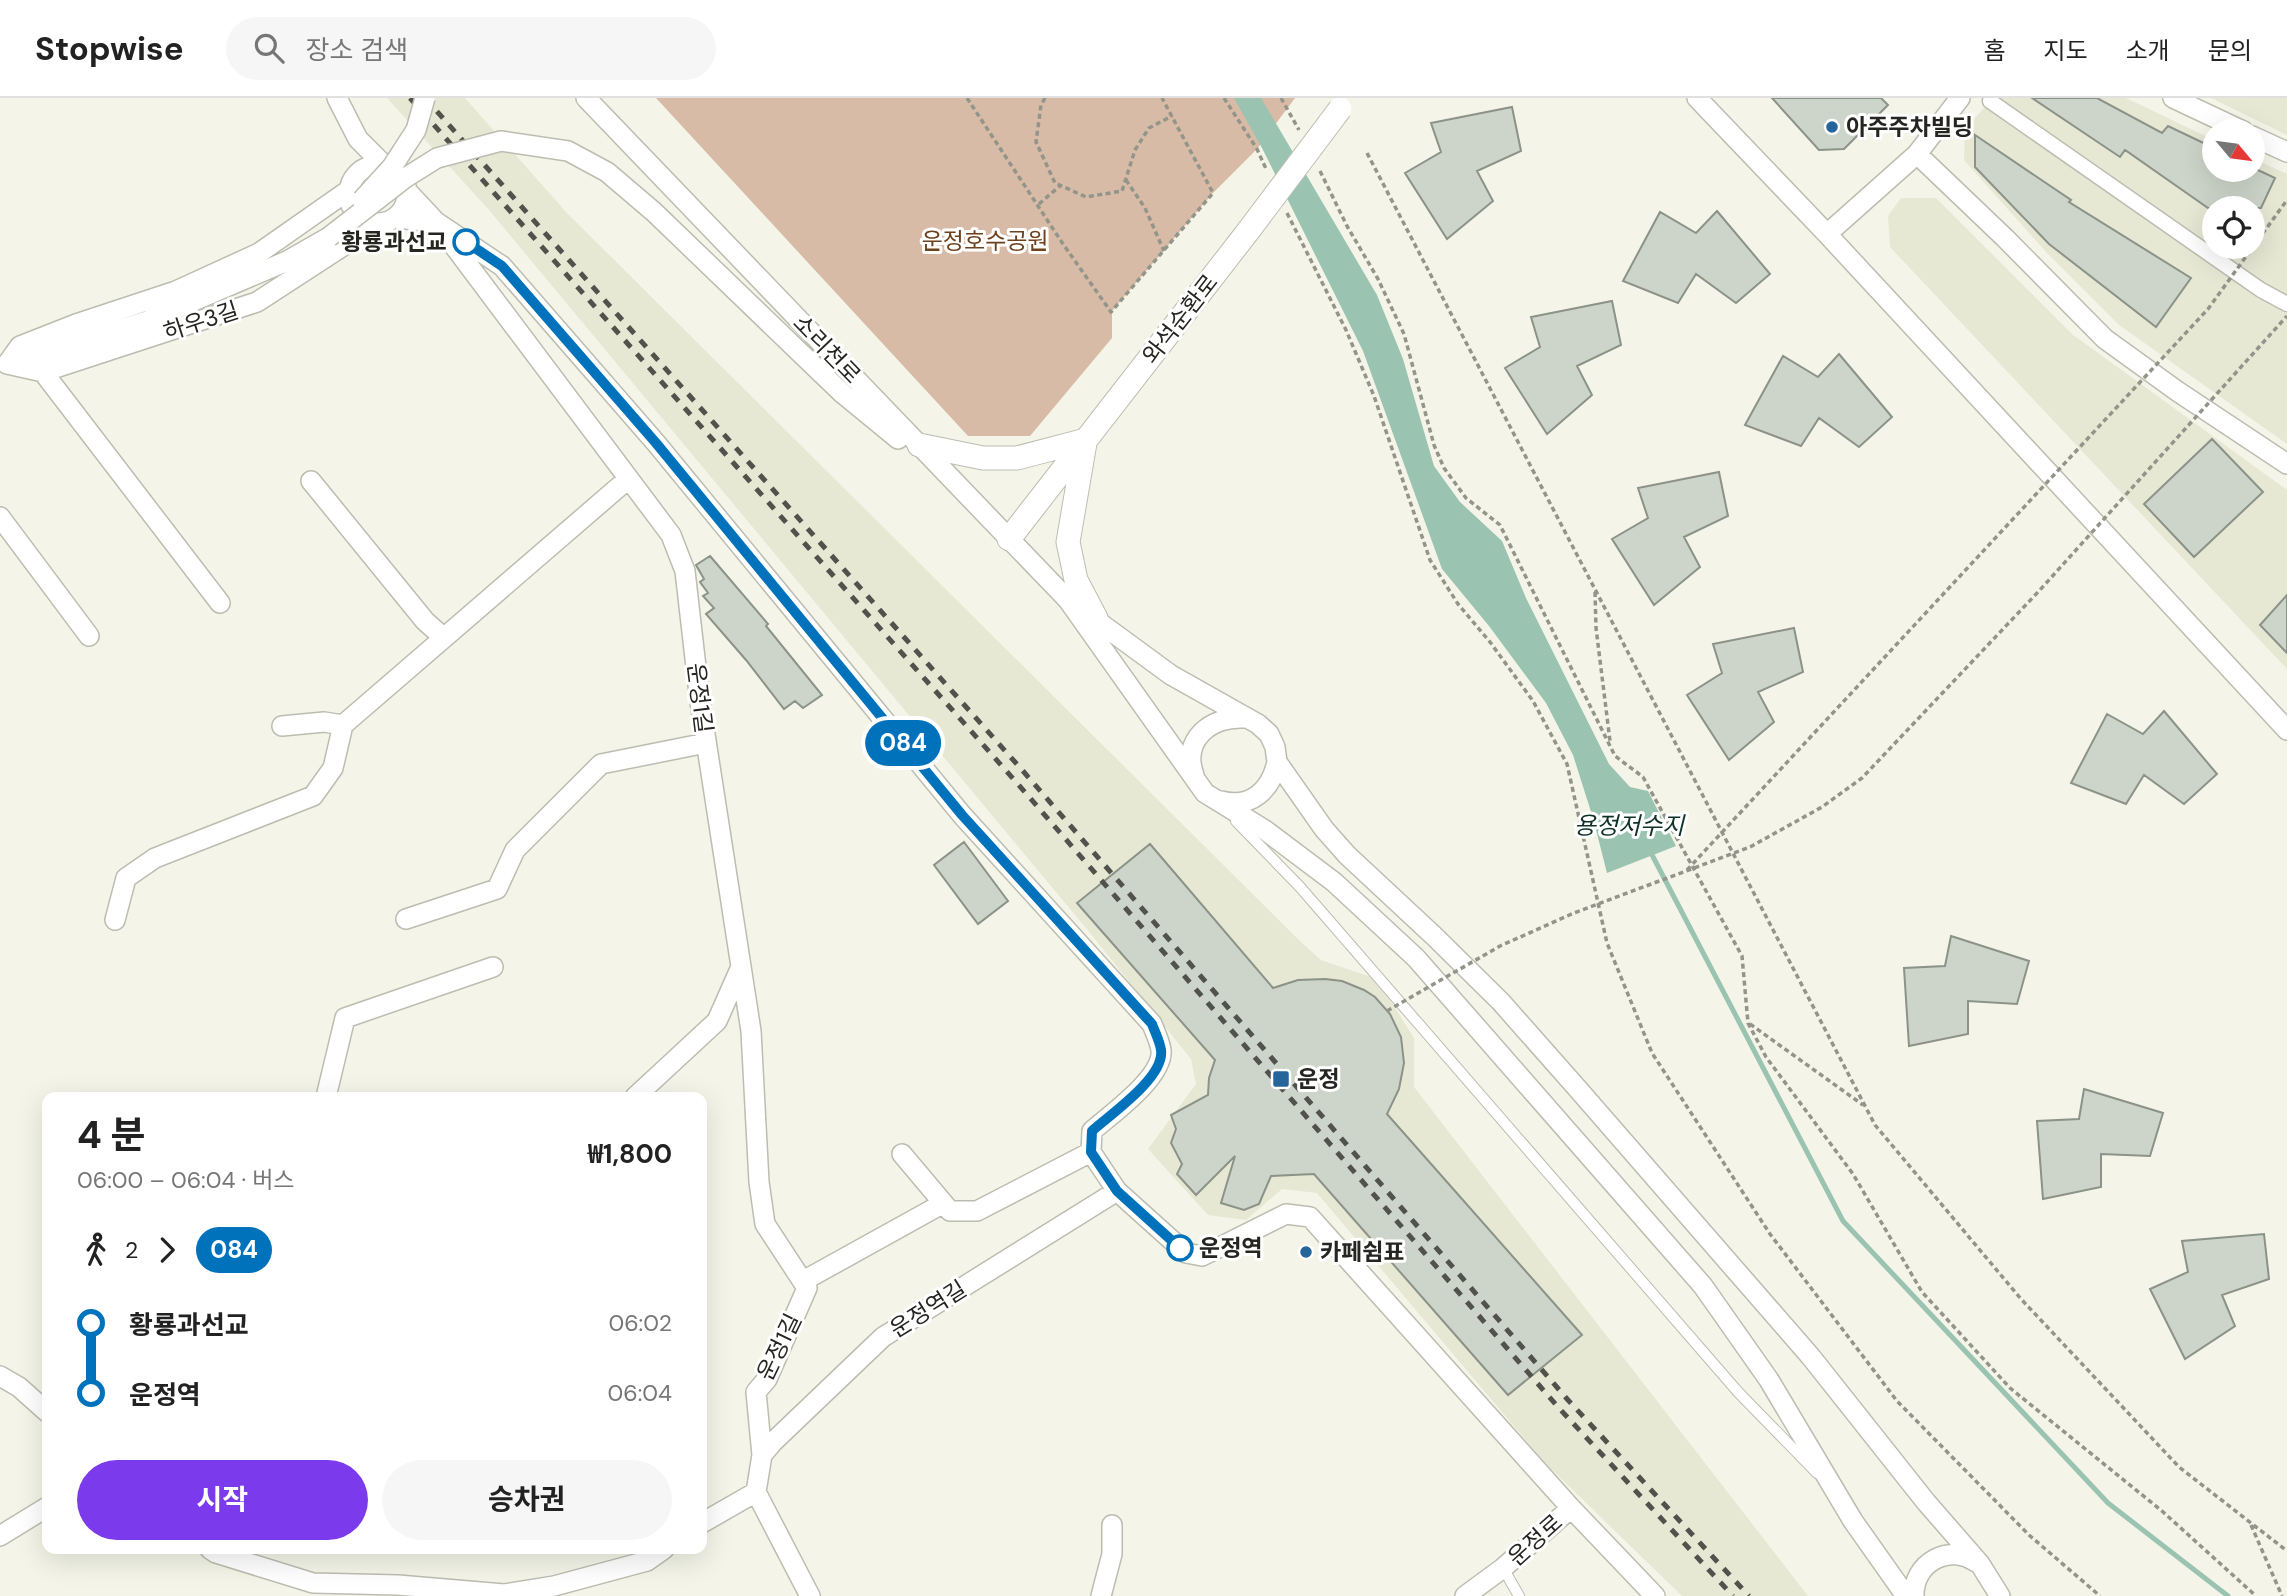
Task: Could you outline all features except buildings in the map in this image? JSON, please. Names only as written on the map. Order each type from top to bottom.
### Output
[{"type":"street","points":[[337,98],[358,139],[384,165],[400,174],[405,182],[407,201],[403,211],[387,221]]},
{"type":"street","points":[[329,237],[392,167],[416,130],[425,98]]},
{"type":"street","name":"소리천로","points":[[586,98],[1068,600]]},
{"type":"street","points":[[1697,98],[1827,234],[2287,730]]},
{"type":"street","points":[[1827,234],[1917,154],[1960,98]]},
{"type":"street","points":[[2173,98],[2218,119]]},
{"type":"street","points":[[1990,101],[2262,290],[2287,304]]},
{"type":"street","name":"와석순환로","points":[[1009,539],[1345,104]]},
{"type":"street","points":[[358,139],[349,200],[359,217],[367,222],[436,222],[502,266],[656,443],[962,815],[1152,1024],[1162,1051],[1158,1067],[1141,1088],[1092,1131],[1091,1152],[1117,1191],[1186,1254],[1202,1256],[1286,1214],[1310,1217],[1571,1508],[1655,1596]]},
{"type":"street","points":[[4,366],[147,321],[287,261],[329,237],[405,178],[437,158],[500,141],[568,152],[607,172],[654,212],[842,393],[971,500]]},
{"type":"street","points":[[2265,142],[2287,152]]},
{"type":"street","points":[[1917,154],[2105,339],[2177,391],[2287,464]]},
{"type":"street","points":[[353,181],[365,167],[384,165]]},
{"type":"street","name":"하우3길","points":[[4,366],[20,346],[76,324],[176,291],[259,253],[353,181]]},
{"type":"street","name":"운정1길","points":[[407,191],[436,222],[671,535],[685,571],[706,743],[751,1031],[759,1182],[765,1224],[807,1288],[767,1379],[756,1392],[762,1455]]},
{"type":"street","name":"하우3길","points":[[43,372],[257,302],[387,221]]},
{"type":"street","points":[[4,366],[43,372],[220,603]]},
{"type":"street","points":[[919,445],[983,458],[1017,458],[1086,440],[1068,542],[1076,580],[1096,618]]},
{"type":"street","points":[[115,920],[126,878],[156,858],[313,796],[333,768],[343,725],[628,480]]},
{"type":"street","points":[[311,481],[425,621],[444,638]]},
{"type":"street","points":[[0,517],[89,636]]},
{"type":"street","points":[[1068,600],[1171,675],[1258,724],[1269,734],[1275,747],[1277,762],[1274,776],[1266,789],[1256,798],[1243,803],[1216,800]]},
{"type":"street","points":[[1068,600],[1205,793],[1265,830],[1334,883],[1416,958],[1703,1286],[1769,1380],[1853,1521],[1906,1596]]},
{"type":"street","points":[[1196,782],[1191,755],[1203,730],[1215,721],[1229,717],[1244,718]]},
{"type":"street","points":[[282,726],[324,722],[343,725]]},
{"type":"street","points":[[406,919],[497,889],[515,850],[601,764],[706,743]]},
{"type":"street","points":[[1277,762],[1324,829],[1347,855],[1501,1002],[1811,1357],[1926,1502],[1984,1569],[2000,1596]]},
{"type":"street","points":[[327,1092],[345,1018],[493,967]]},
{"type":"street","points":[[640,1092],[717,1021],[741,968]]},
{"type":"street","points":[[902,1154],[950,1211],[976,1211],[1091,1152]]},
{"type":"street","name":"운정역길","points":[[762,1455],[772,1442],[883,1337],[1117,1191]]},
{"type":"street","name":"운정1길","points":[[803,1282],[942,1204]]},
{"type":"street","points":[[0,1376],[19,1387],[42,1408]]},
{"type":"street","points":[[762,1455],[756,1492],[810,1596]]},
{"type":"street","points":[[707,1520],[756,1492]]},
{"type":"street","name":"운정로","points":[[1465,1596],[1503,1568],[1571,1508]]},
{"type":"street","points":[[0,1536],[42,1510]]},
{"type":"street","points":[[1101,1596],[1112,1554],[1112,1525]]},
{"type":"street","points":[[219,1554],[319,1589],[398,1584],[504,1594],[554,1586],[647,1561],[657,1554]]},
{"type":"street","points":[[1914,1596],[1916,1579],[1923,1568],[1933,1559],[1957,1554],[1969,1557],[1984,1569],[1992,1596]]},
{"type":"lane","points":[[1216,800],[1300,887],[1738,1392],[1838,1496]]},
{"type":"lane","points":[[1503,1568],[1519,1596]]},
{"type":"path","points":[[967,98],[1111,312],[1213,193],[1162,98]]},
{"type":"path","points":[[1045,98],[1041,106],[1036,142],[1055,183],[1086,197],[1122,191],[1135,150],[1149,128],[1172,116]]},
{"type":"path","points":[[1224,98],[1257,149],[1269,174]]},
{"type":"path","points":[[1281,98],[1300,132]]},
{"type":"path","points":[[1367,153],[1875,1125],[2021,1298],[2179,1467],[2287,1551]]},
{"type":"path","points":[[1318,167],[1404,334],[1434,445],[1444,468],[1466,498],[1500,525],[1615,756],[1643,778],[1742,956],[1748,1023],[1766,1057],[1853,1174],[1922,1292],[2010,1388],[2162,1511],[2256,1596]]},
{"type":"path","points":[[1126,180],[1145,208],[1164,251]]},
{"type":"path","points":[[1039,204],[1061,185]]},
{"type":"path","points":[[1685,872],[2208,309],[2287,200]]},
{"type":"path","points":[[1286,211],[1346,330],[1374,396],[1430,560],[1458,604],[1533,701],[1567,764],[1607,943],[1652,1053],[1770,1234],[1897,1401],[2029,1535],[2100,1596]]},
{"type":"path","points":[[1387,1011],[1500,946],[1574,913],[1750,846],[1822,807],[1863,778],[2039,592],[2287,316]]},
{"type":"path","points":[[1595,592],[1596,628],[1610,747]]},
{"type":"path","points":[[1748,1023],[1864,1106]]},
{"type":"path","points":[[2250,1523],[2282,1596]]},
{"type":"shaded area","points":[[387,98],[465,98],[567,213],[1302,943],[1321,960],[1377,979],[1414,1038],[1414,1087],[1808,1596],[1682,1596],[1545,1463],[1317,1193],[1282,1189],[1246,1220],[1208,1215],[1148,1149],[1196,1084],[1191,1059],[1090,933],[489,210]]},
{"type":"shaded area","points":[[1993,98],[2126,98],[2202,134],[2202,182],[2265,182],[2265,164],[2287,174],[2287,444],[2119,325],[2047,253],[1964,160],[1965,129]]},
{"type":"shaded area","points":[[2211,98],[2287,98],[2287,135],[2265,124],[2265,119],[2254,119]]},
{"type":"shaded area","points":[[1901,198],[1936,198],[2072,334],[2287,490],[2287,669],[1890,247],[1888,216]]},
{"type":"green space","name":"운정호수공원","points":[[656,98],[1295,98],[1257,149],[1213,193],[1112,311],[1112,338],[1030,436],[968,436]]},
{"type":"water","name":"용정저수지","points":[[1234,98],[1261,98],[1377,295],[1403,359],[1434,466],[1460,502],[1502,541],[1526,598],[1609,764],[1630,787],[1648,791],[1676,846],[1607,873],[1573,755],[1546,703],[1489,626],[1442,569],[1363,351],[1262,148]]},
{"type":"waterway","points":[[1650,851],[1843,1221],[2108,1503],[2228,1596]]},
{"type":"railway","points":[[410,98],[1017,783],[1558,1407],[1733,1596]]},
{"type":"railway","points":[[425,98],[1023,771],[1568,1400],[1749,1596]]},
{"type":"bus line","name":"084","points":[[466,242],[502,266],[656,443],[962,815],[1152,1024],[1162,1051],[1158,1067],[1141,1088],[1092,1131],[1091,1152],[1117,1191],[1180,1248]]},
{"type":"place","name":"아주주차빌딩","points":[[1832,127]]},
{"type":"place","name":"황룡과선교","points":[[466,242]]},
{"type":"place","name":"운정","points":[[1281,1079]]},
{"type":"place","name":"운정역","points":[[1180,1248]]},
{"type":"place","name":"카페쉼표","points":[[1306,1252]]}]
